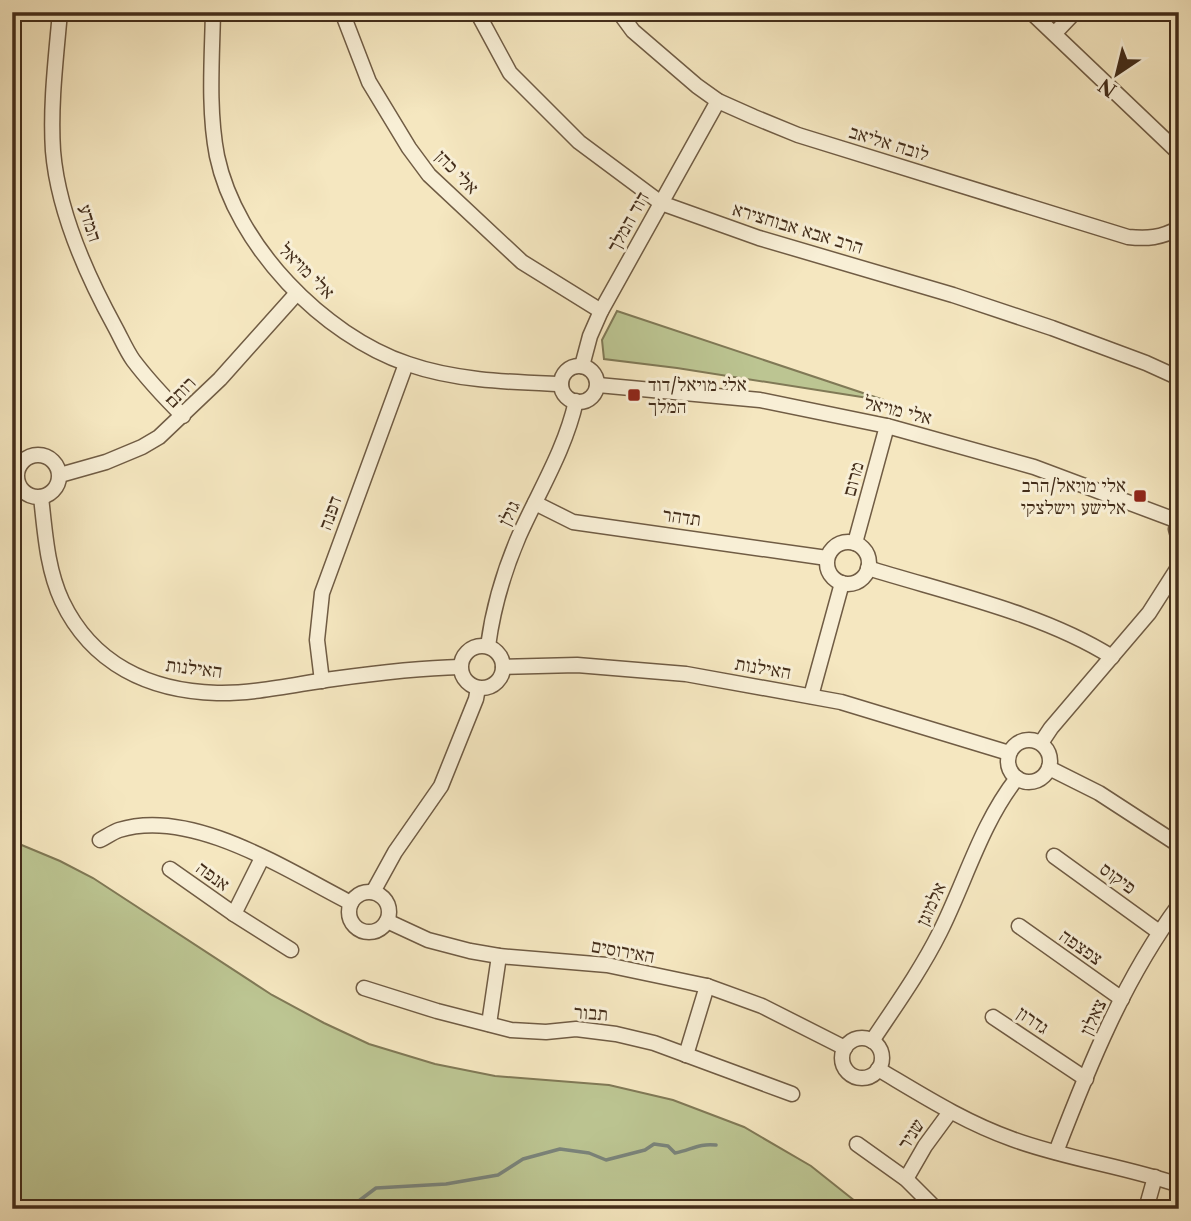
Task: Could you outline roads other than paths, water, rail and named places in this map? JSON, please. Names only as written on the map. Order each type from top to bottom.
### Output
[{"type":"street","name":"המדע","points":[[60,12],[54,75],[53,152],[63,204],[81,257],[132,358],[183,416]]},
{"type":"street","name":"אלי מויאל","points":[[213,12],[212,100],[217,157],[243,223],[264,255],[304,301],[355,338],[406,364],[493,381],[561,384]]},
{"type":"street","name":"אלי כהן","points":[[342,12],[369,82],[409,148],[429,175],[522,262],[601,311]]},
{"type":"street","name":"הרב אבא אבוחצירא","points":[[477,12],[506,67],[518,82],[579,142],[661,203],[759,238],[953,295],[1052,328],[1179,378]]},
{"type":"street","name":"לובה אליאב","points":[[619,12],[633,31],[718,101],[798,135],[1128,237],[1145,239],[1164,236],[1179,228]]},
{"type":"street","points":[[1031,12],[1179,153]]},
{"type":"street","points":[[1055,33],[1075,12]]},
{"type":"street","name":"דוד המלך","points":[[582,366],[601,311],[718,101]]},
{"type":"street","name":"רותם","points":[[60,475],[106,462],[159,437],[219,379],[298,293]]},
{"type":"street","name":"דפנה","points":[[323,681],[317,640],[322,593],[406,364]]},
{"type":"street","points":[[582,366],[592,372],[598,384],[592,397],[576,401],[566,396],[561,384],[566,372],[582,366]]},
{"type":"street","name":"אלי מויאל","points":[[598,384],[760,400],[887,426],[1034,467],[1178,521]]},
{"type":"street","name":"גולן","points":[[488,646],[501,583],[519,537],[570,428],[576,401]]},
{"type":"street","name":"מרום","points":[[855,543],[887,426]]},
{"type":"street","points":[[44,455],[55,463],[60,475],[52,492],[41,497],[28,494],[19,484],[18,471],[25,459],[44,455]]},
{"type":"street","name":"האילנות","points":[[41,497],[48,557],[62,600],[82,633],[110,662],[140,678],[169,687],[218,693],[409,668],[460,667]]},
{"type":"street","name":"תדהר","points":[[535,503],[573,522],[827,558]]},
{"type":"street","points":[[1178,521],[1176,529],[1179,540]]},
{"type":"street","points":[[839,543],[855,543],[867,554],[868,568],[860,580],[842,583],[829,572],[827,558],[839,543]]},
{"type":"street","points":[[1041,743],[1149,613],[1179,566]]},
{"type":"street","points":[[868,568],[1041,622],[1078,636],[1112,657]]},
{"type":"street","points":[[811,696],[842,583]]},
{"type":"street","points":[[488,646],[500,656],[503,667],[495,683],[478,688],[466,681],[460,667],[463,656],[471,648],[488,646]]},
{"type":"street","name":"האילנות","points":[[503,667],[577,665],[686,674],[841,702],[1009,753]]},
{"type":"street","points":[[373,892],[395,852],[441,786],[472,712],[478,688]]},
{"type":"street","points":[[1026,740],[1041,743],[1049,752],[1049,768],[1036,781],[1017,778],[1008,764],[1009,753],[1016,744],[1026,740]]},
{"type":"street","points":[[1049,768],[1099,793],[1179,845]]},
{"type":"street","name":"אלמוגן","points":[[872,1041],[934,944],[988,823],[1017,778]]},
{"type":"street","points":[[100,840],[120,830],[149,827],[176,827],[207,833],[351,903]]},
{"type":"street","name":"פיקוס","points":[[1054,856],[1159,932]]},
{"type":"street","name":"אנפה","points":[[233,914],[262,858]]},
{"type":"street","name":"אנפה","points":[[170,869],[233,914],[291,950]]},
{"type":"street","points":[[373,892],[388,905],[387,921],[376,931],[362,930],[351,922],[349,908],[358,895],[373,892]]},
{"type":"street","name":"צאלון","points":[[1056,1152],[1122,999],[1146,952],[1179,905]]},
{"type":"street","name":"האירוסים","points":[[387,921],[428,940],[470,951],[607,965],[707,986],[762,1006],[845,1048]]},
{"type":"street","name":"צפצפה","points":[[1019,926],[1122,999]]},
{"type":"street","points":[[489,1024],[499,956]]},
{"type":"street","points":[[687,1055],[707,986]]},
{"type":"street","name":"תבור","points":[[364,988],[511,1030],[546,1032],[576,1028],[654,1043],[792,1094]]},
{"type":"street","name":"גדרון","points":[[993,1017],[1086,1079]]},
{"type":"street","points":[[854,1039],[872,1041],[881,1055],[878,1069],[865,1077],[851,1075],[842,1060],[845,1048],[854,1039]]},
{"type":"street","points":[[878,1069],[950,1112],[1013,1139],[1179,1185]]},
{"type":"street","name":"שניר","points":[[906,1179],[925,1146],[950,1112]]},
{"type":"street","name":"שניר","points":[[857,1144],[906,1179],[936,1209]]},
{"type":"street","points":[[1146,1209],[1155,1177]]},
{"type":"waterway","points":[[348,1209],[376,1188],[446,1184],[498,1175],[523,1159],[560,1149],[589,1153],[606,1160],[645,1150],[654,1144],[668,1146],[675,1153],[716,1145]]},
{"type":"place","name":"אלי מויאל/דוד המלך","points":[[634,395]]},
{"type":"place","name":"אלי מויאל/הרב אלישע וישלצקי","points":[[1140,496]]}]
